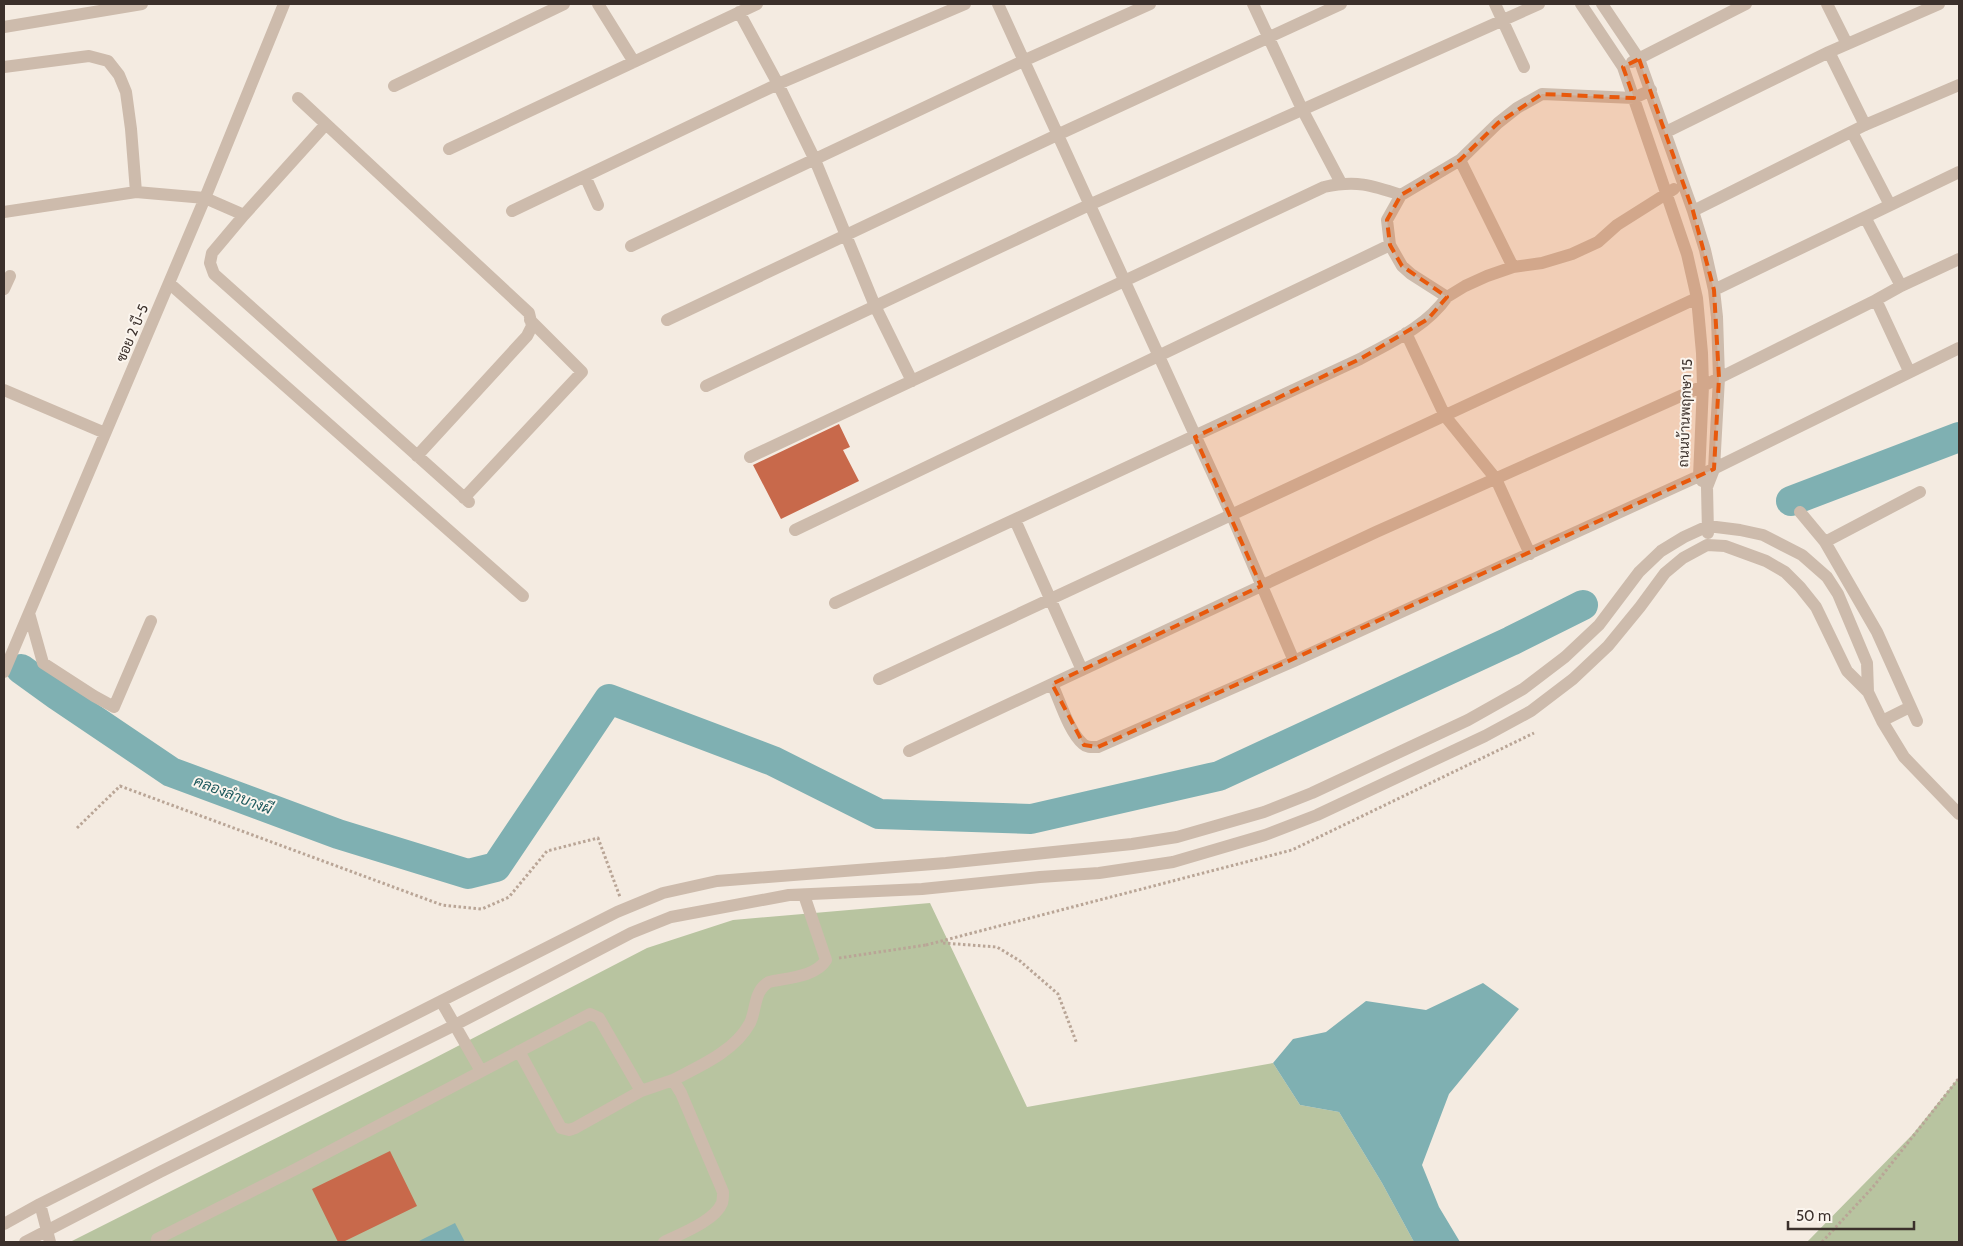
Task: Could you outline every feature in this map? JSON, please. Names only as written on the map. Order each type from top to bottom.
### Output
[{"type":"street","points":[[4,27],[142,4]]},
{"type":"street","name":"ซอย 2 บี-5","points":[[4,672],[205,198],[284,4]]},
{"type":"street","points":[[394,86],[564,4]]},
{"type":"street","points":[[598,4],[634,62]]},
{"type":"street","points":[[448,149],[757,4]]},
{"type":"street","points":[[512,211],[778,84],[965,4]]},
{"type":"street","points":[[998,4],[1232,516],[1294,661]]},
{"type":"street","points":[[631,246],[1023,61],[1150,4]]},
{"type":"street","points":[[1253,4],[1302,109],[1342,183]]},
{"type":"street","points":[[667,320],[1057,135],[1341,4]]},
{"type":"street","points":[[1495,4],[1524,67]]},
{"type":"street","points":[[706,386],[1089,205],[1539,4]]},
{"type":"street","name":"ถนนบ้านพฤกษา 15","points":[[1581,4],[1623,67],[1687,254],[1697,298],[1702,353],[1703,386],[1699,476],[1707,487]]},
{"type":"street","points":[[1602,4],[1639,59],[1693,211],[1714,290],[1719,378],[1714,468],[1707,487],[1707,545]]},
{"type":"street","points":[[1623,67],[1746,4]]},
{"type":"street","points":[[1827,4],[1847,44]]},
{"type":"street","points":[[1666,132],[1829,52],[1939,4]]},
{"type":"street","points":[[739,12],[778,84],[815,160],[875,306],[912,381]]},
{"type":"street","points":[[1829,52],[1865,125]]},
{"type":"street","points":[[4,67],[89,56],[108,61],[119,75],[126,92],[136,192]]},
{"type":"street","points":[[1693,211],[1865,125],[1959,85]]},
{"type":"street","points":[[1447,297],[1402,266],[1390,245],[1387,220],[1401,195],[1460,160],[1498,123],[1517,108],[1542,94],[1634,98],[1650,90]]},
{"type":"street","points":[[298,98],[529,313],[532,326],[527,336],[417,456]]},
{"type":"street","points":[[326,124],[212,252],[210,263],[214,274],[466,500],[582,372],[530,320]]},
{"type":"street","points":[[1852,132],[1890,205]]},
{"type":"street","points":[[1460,160],[1514,267]]},
{"type":"street","points":[[1714,290],[1959,172]]},
{"type":"street","points":[[585,176],[598,205]]},
{"type":"street","points":[[750,457],[1324,187],[1342,183],[1366,184],[1401,195]]},
{"type":"street","points":[[834,603],[1360,359],[1406,333],[1438,310],[1447,297],[1464,286],[1514,267],[1542,263],[1572,254],[1598,242],[1618,225],[1667,193],[1683,185]]},
{"type":"street","points":[[4,212],[136,192],[205,198],[244,215]]},
{"type":"street","points":[[1865,217],[1902,286]]},
{"type":"street","points":[[795,530],[1390,245]]},
{"type":"street","points":[[909,752],[1376,532],[1703,386],[1959,258]]},
{"type":"street","points":[[4,289],[10,276]]},
{"type":"street","points":[[169,283],[523,596]]},
{"type":"street","points":[[879,679],[1697,298]]},
{"type":"street","points":[[1876,300],[1910,371]]},
{"type":"street","points":[[1406,333],[1445,416],[1496,479],[1530,554]]},
{"type":"street","points":[[1052,684],[1074,732],[1084,745],[1098,747],[1294,661],[1408,607],[1530,554],[1699,476],[1959,348]]},
{"type":"street","points":[[4,390],[106,433]]},
{"type":"street","points":[[1825,542],[1920,492]]},
{"type":"street","points":[[1800,512],[1825,542],[1876,632],[1917,721]]},
{"type":"street","points":[[1015,520],[1082,670]]},
{"type":"street","points":[[4,1224],[40,1204],[624,909],[663,894],[717,881],[936,864],[1132,844],[1177,837],[1264,812],[1312,793],[1459,724],[1522,689],[1565,657],[1599,625],[1639,572],[1661,551],[1684,537],[1708,526],[1763,535],[1802,555],[1827,577],[1838,594],[1866,663],[1868,692]]},
{"type":"street","points":[[25,1242],[49,1237],[160,1172],[455,1025],[631,933],[671,917],[789,896],[922,889],[1040,877],[1099,874],[1173,862],[1265,835],[1317,815],[1476,740],[1531,711],[1573,679],[1608,646],[1640,608],[1665,573],[1683,558],[1707,545],[1725,546],[1766,561],[1785,572],[1800,587],[1816,607],[1847,671],[1868,692],[1882,721],[1904,757],[1959,814]]},
{"type":"street","points":[[29,613],[43,663],[114,707],[151,621]]},
{"type":"street","points":[[1882,721],[1910,707]]},
{"type":"street","points":[[519,1051],[561,1128],[566,1130],[575,1128],[641,1091],[674,1080],[717,1056],[737,1039],[750,1023],[757,995],[768,982],[812,972],[826,960],[804,895]]},
{"type":"street","points":[[441,1001],[481,1071]]},
{"type":"street","points":[[156,1241],[590,1014],[596,1015],[641,1091]]},
{"type":"street","points":[[664,1242],[696,1226],[716,1212],[723,1202],[723,1192],[674,1080]]},
{"type":"street","points":[[40,1204],[49,1237]]},
{"type":"path","points":[[78,828],[120,786],[442,905],[482,909],[509,897],[547,851],[598,838],[624,909]]},
{"type":"path","points":[[826,960],[947,942],[997,947],[1020,962],[1058,994],[1077,1044]]},
{"type":"path","points":[[1822,1242],[1873,1187],[1959,1078]]},
{"type":"highlighted area","points":[[1639,59],[1693,211],[1714,290],[1719,378],[1714,469],[1098,747],[1084,745],[1052,684],[1261,586],[1195,437],[1360,359],[1428,319],[1447,297],[1402,266],[1390,245],[1387,220],[1401,195],[1460,160],[1498,123],[1542,94],[1634,98],[1623,67]]},
{"type":"green space","points":[[930,903],[1027,1107],[1273,1063],[1300,1105],[1339,1112],[1382,1183],[1414,1242],[70,1242],[429,1061],[647,948],[733,920]]},
{"type":"green space","points":[[1959,1077],[1959,1242],[1807,1242],[1913,1134]]},
{"type":"water","points":[[1483,983],[1519,1009],[1449,1094],[1422,1165],[1439,1207],[1460,1242],[1414,1242],[1382,1183],[1339,1112],[1300,1105],[1273,1063],[1293,1039],[1326,1032],[1366,1001],[1426,1010]]},
{"type":"water","points":[[455,1223],[465,1242],[417,1242]]},
{"type":"building","points":[[839,424],[850,447],[843,450],[859,481],[781,519],[753,465]]},
{"type":"building","points":[[390,1151],[417,1206],[343,1242],[338,1242],[312,1189]]},
{"type":"waterway","points":[[1791,501],[1959,437]]},
{"type":"waterway","name":"คลองลำบางผี","points":[[21,669],[171,772],[338,834],[468,874],[496,867],[609,699],[773,761],[879,814],[1031,819],[1219,776],[1511,641],[1583,605]]}]
